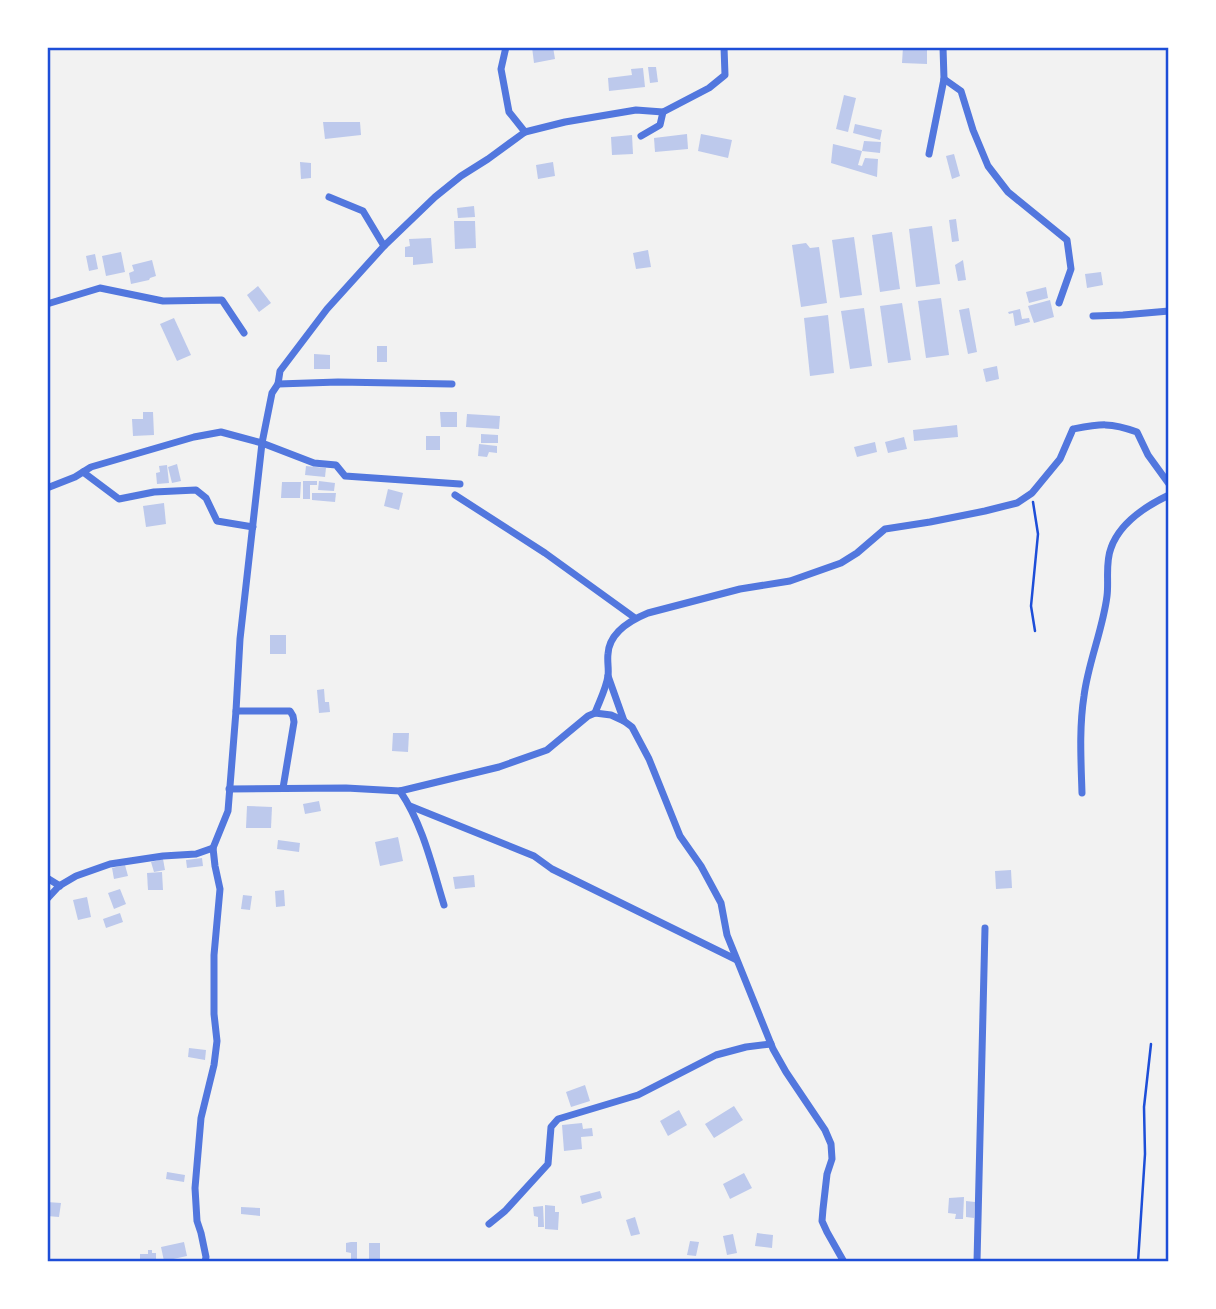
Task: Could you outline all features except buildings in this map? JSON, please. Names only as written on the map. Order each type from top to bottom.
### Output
[{"type":"street","points":[[506,47],[502,69],[509,112],[525,132]]},
{"type":"street","points":[[205,1262],[197,1221],[195,1188],[201,1118],[217,1041],[214,1014],[215,955],[220,889],[214,848],[228,811],[240,639],[262,443],[272,393],[278,384],[280,371],[327,309],[384,246],[461,176],[525,132],[636,110],[663,112],[709,88],[725,75],[724,47]]},
{"type":"street","points":[[929,153],[944,79],[943,47]]},
{"type":"street","points":[[944,79],[961,91],[988,166],[1008,192],[1067,240],[1071,269],[1059,303]]},
{"type":"street","points":[[641,136],[660,125],[663,112]]},
{"type":"street","points":[[329,197],[363,211],[384,246]]},
{"type":"street","points":[[47,304],[100,288],[163,301],[222,300],[244,333]]},
{"type":"street","points":[[1093,316],[1169,311]]},
{"type":"street","points":[[278,384],[452,384]]},
{"type":"street","points":[[595,713],[608,676],[610,643],[624,626],[635,618],[740,589],[790,581],[841,563],[885,529],[1017,503],[1032,493],[1060,459],[1073,429],[1116,425],[1137,432],[1148,455],[1169,484]]},
{"type":"street","points":[[47,488],[75,477],[91,467],[123,456],[221,432],[262,443],[314,463],[336,465],[345,476],[460,484]]},
{"type":"street","points":[[83,472],[119,499],[154,492],[196,490],[206,498],[217,521],[253,527]]},
{"type":"street","points":[[455,495],[545,553],[635,618]]},
{"type":"street","points":[[1082,793],[1081,732],[1084,694],[1107,598],[1108,558],[1111,547],[1132,518],[1169,495]]},
{"type":"street","points":[[608,676],[624,721]]},
{"type":"street","points":[[236,711],[290,711],[294,722],[283,788]]},
{"type":"street","points":[[229,789],[400,791],[499,767],[547,750],[595,713],[611,715],[632,727],[649,759],[680,836],[722,903],[727,935],[735,959],[771,1044],[831,1144],[832,1159],[827,1174],[822,1221],[844,1262]]},
{"type":"street","points":[[400,791],[421,829],[444,905]]},
{"type":"street","points":[[410,806],[534,856],[552,869],[735,959]]},
{"type":"street","points":[[47,899],[60,886],[76,876],[110,864],[196,854],[214,848]]},
{"type":"street","points":[[47,878],[60,886]]},
{"type":"street","points":[[977,1262],[985,928]]},
{"type":"street","points":[[489,1224],[505,1211],[548,1164],[551,1127],[558,1119],[638,1095],[716,1055],[771,1044]]},
{"type":"path","points":[[1032,493],[1038,534],[1031,606],[1035,631]]},
{"type":"path","points":[[1138,1262],[1145,1154],[1144,1107],[1151,1044]]}]
